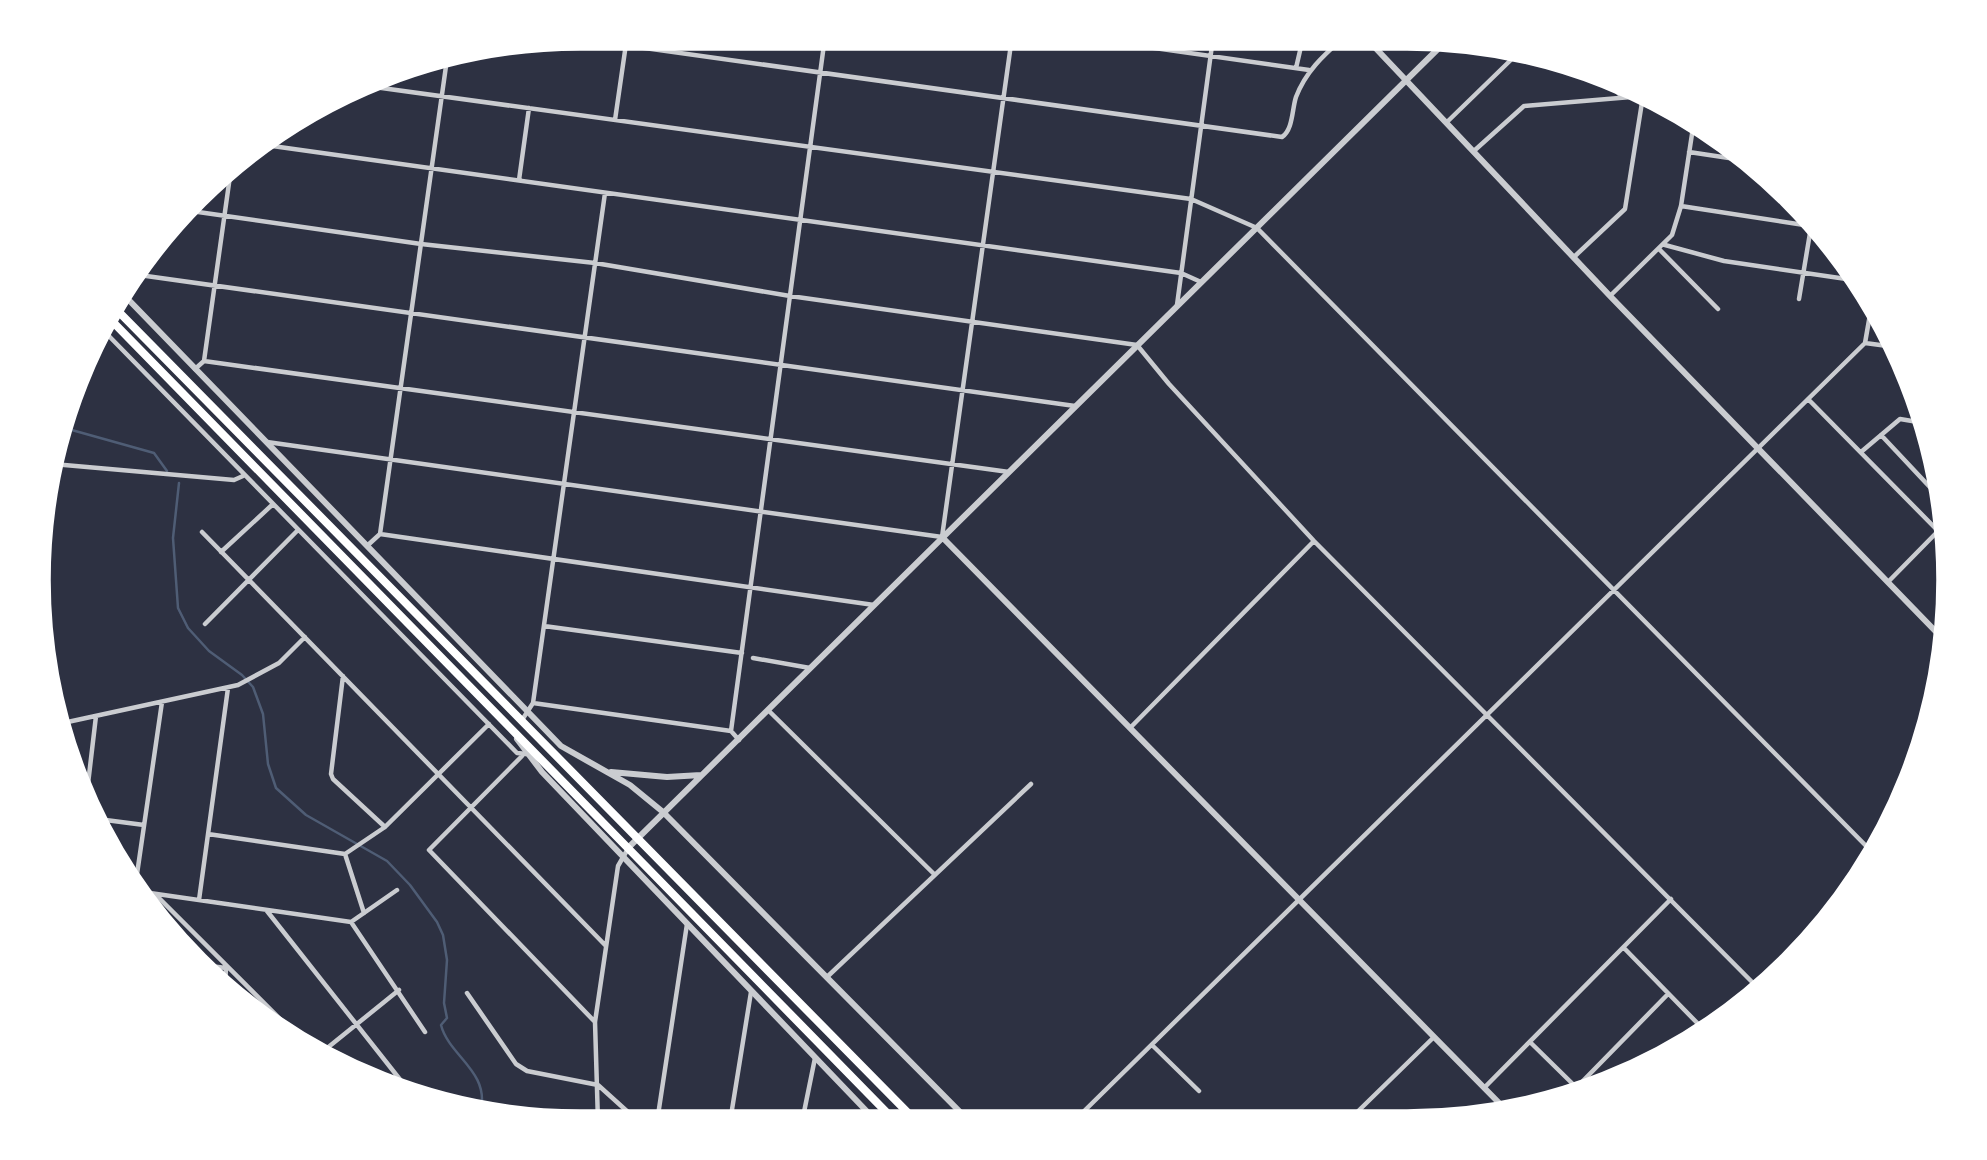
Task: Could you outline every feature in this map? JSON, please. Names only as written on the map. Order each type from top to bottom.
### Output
[{"type":"highway","points":[[120,313],[906,1111]]},
{"type":"highway","points":[[115,324],[886,1111]]},
{"type":"street","points":[[615,120],[625,49]]},
{"type":"street","points":[[654,49],[1282,137],[1286,136],[1296,98],[1309,70],[1331,49]]},
{"type":"street","points":[[731,732],[824,49]]},
{"type":"street","points":[[942,537],[1010,49]]},
{"type":"street","points":[[1161,49],[1309,70]]},
{"type":"street","points":[[1177,306],[1211,49]]},
{"type":"street","points":[[1296,68],[1301,49]]},
{"type":"street","points":[[1376,49],[1475,150],[1610,296],[1935,631]]},
{"type":"street","points":[[598,1111],[595,1022],[618,866],[629,847],[1436,50]]},
{"type":"street","points":[[1447,122],[1512,59]]},
{"type":"street","points":[[368,545],[380,534],[446,66]]},
{"type":"street","points":[[380,88],[1191,199],[1257,228],[1867,847]]},
{"type":"street","points":[[1618,93],[1622,97]]},
{"type":"street","points":[[1475,150],[1524,106],[1627,97]]},
{"type":"street","points":[[1574,257],[1625,209],[1642,104]]},
{"type":"street","points":[[519,181],[529,108]]},
{"type":"street","points":[[1610,296],[1660,250],[1672,235],[1681,206],[1692,132]]},
{"type":"street","points":[[274,146],[1181,273],[1201,282]]},
{"type":"street","points":[[1689,152],[1730,159]]},
{"type":"street","points":[[195,369],[204,361],[229,182]]},
{"type":"street","points":[[522,720],[533,704],[605,193]]},
{"type":"street","points":[[1681,206],[1799,223]]},
{"type":"street","points":[[198,212],[421,244],[595,263],[790,296],[1137,345],[1169,384],[1314,541],[1753,983]]},
{"type":"street","points":[[1799,299],[1811,236]]},
{"type":"street","points":[[1665,245],[1724,261],[1844,278]]},
{"type":"street","points":[[1660,250],[1718,309]]},
{"type":"street","points":[[145,276],[1076,407]]},
{"type":"street","points":[[129,300],[561,746],[606,771],[663,812],[959,1111]]},
{"type":"street","points":[[1084,1111],[1866,343],[1869,320]]},
{"type":"street","points":[[109,336],[272,505],[489,724],[524,755],[867,1111]]},
{"type":"street","points":[[1866,343],[1883,345]]},
{"type":"street","points":[[204,361],[1010,472]]},
{"type":"street","points":[[1808,399],[1935,528]]},
{"type":"street","points":[[1861,453],[1900,419],[1914,421]]},
{"type":"street","points":[[1881,435],[1930,487]]},
{"type":"street","points":[[266,442],[942,537],[1499,1103]]},
{"type":"street","points":[[62,465],[156,476],[234,480],[243,475]]},
{"type":"street","points":[[221,552],[272,505]]},
{"type":"street","points":[[205,624],[298,531]]},
{"type":"street","points":[[202,532],[606,946]]},
{"type":"street","points":[[1888,582],[1936,533]]},
{"type":"street","points":[[380,534],[874,605]]},
{"type":"street","points":[[1130,728],[1314,541]]},
{"type":"street","points":[[544,626],[742,653]]},
{"type":"street","points":[[68,722],[237,685],[279,663],[305,637]]},
{"type":"street","points":[[753,658],[810,668]]},
{"type":"street","points":[[343,676],[331,774],[333,779],[385,827]]},
{"type":"street","points":[[198,900],[228,688]]},
{"type":"street","points":[[137,874],[162,702]]},
{"type":"street","points":[[533,704],[731,732],[739,740]]},
{"type":"street","points":[[768,710],[935,875]]},
{"type":"street","points":[[88,781],[96,716]]},
{"type":"street","points":[[208,834],[345,855],[385,827],[489,724]]},
{"type":"street","points":[[511,728],[524,755]]},
{"type":"street","points":[[524,755],[429,850],[595,1022]]},
{"type":"street","points":[[606,771],[667,777],[702,775]]},
{"type":"street","points":[[827,977],[1031,784]]},
{"type":"street","points":[[107,820],[144,825]]},
{"type":"street","points":[[345,855],[364,913]]},
{"type":"street","points":[[153,893],[351,922],[397,890]]},
{"type":"street","points":[[153,893],[272,1012]]},
{"type":"street","points":[[1484,1088],[1671,900]]},
{"type":"street","points":[[266,910],[400,1080]]},
{"type":"street","points":[[351,922],[425,1032]]},
{"type":"street","points":[[659,1111],[687,924]]},
{"type":"street","points":[[1624,948],[1698,1024]]},
{"type":"street","points":[[217,967],[226,968]]},
{"type":"street","points":[[226,968],[226,975]]},
{"type":"street","points":[[328,1047],[399,990]]},
{"type":"street","points":[[732,1111],[751,991]]},
{"type":"street","points":[[467,993],[516,1064],[527,1071],[598,1085],[627,1111]]},
{"type":"street","points":[[1583,1081],[1668,993]]},
{"type":"street","points":[[1358,1111],[1434,1037]]},
{"type":"street","points":[[1531,1043],[1574,1084]]},
{"type":"street","points":[[1152,1045],[1199,1091]]},
{"type":"street","points":[[804,1111],[815,1057]]},
{"type":"waterway","points":[[71,430],[154,453],[167,471]]},
{"type":"waterway","points":[[179,483],[173,538],[178,608],[188,628],[209,651],[242,675],[253,687],[263,714],[268,764],[276,788],[306,815],[387,861],[410,885],[437,922],[443,935],[447,960],[444,1003],[447,1018],[441,1025],[445,1036],[474,1074],[479,1084],[482,1102]]}]
